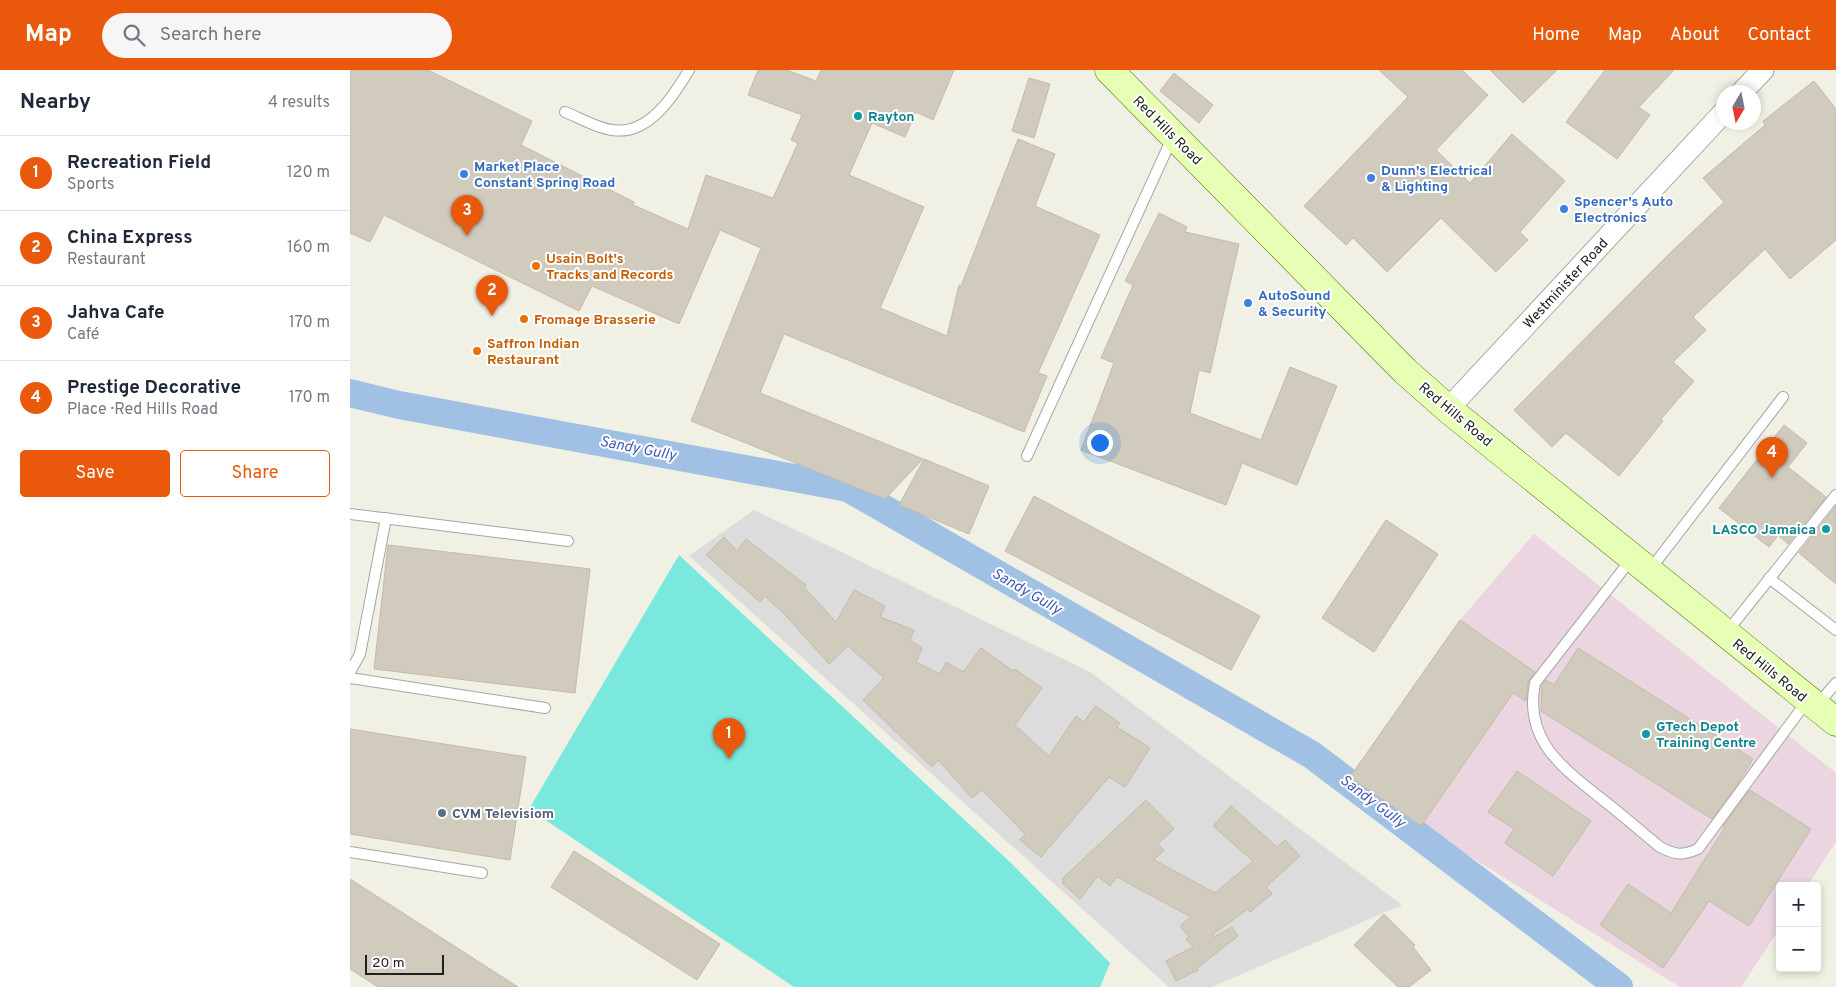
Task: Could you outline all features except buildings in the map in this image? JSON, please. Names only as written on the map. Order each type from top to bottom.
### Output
[{"type":"main road","name":"Red Hills Road","points":[[1119,74],[1173,135],[1405,371],[1448,410],[1820,710]]},
{"type":"street","points":[[1749,85],[1763,70]]},
{"type":"street","name":"Westminister Road","points":[[1448,410],[1716,121]]},
{"type":"lane","points":[[566,112],[611,130],[629,131],[651,120],[668,101],[689,70]]},
{"type":"lane","points":[[1027,456],[1173,135]]},
{"type":"lane","points":[[1782,397],[1640,565],[1535,683],[1532,704],[1535,722],[1544,744],[1569,774],[1660,847],[1673,853],[1684,854],[1698,849],[1820,710],[1836,683]]},
{"type":"lane","points":[[1725,634],[1836,495]]},
{"type":"lane","points":[[350,514],[568,541]]},
{"type":"lane","points":[[350,672],[360,654],[386,518]]},
{"type":"lane","points":[[1769,578],[1836,630]]},
{"type":"lane","points":[[350,678],[545,708]]},
{"type":"lane","points":[[350,852],[482,873]]},
{"type":"shaded area","points":[[754,510],[1090,672],[1402,905],[1212,987],[1169,987],[689,556]]},
{"type":"shaded area","points":[[1534,534],[1836,773],[1836,842],[1810,882],[1776,882],[1776,934],[1741,987],[1680,987],[1421,826],[1350,777],[1460,620]]},
{"type":"shaded area","points":[[679,555],[1012,864],[1110,963],[1100,987],[794,987],[529,809]]},
{"type":"waterway","name":"Sandy Gully","points":[[350,393],[399,405],[848,488],[1312,755],[1619,987]]},
{"type":"place","name":"Rayton","points":[[858,116]]},
{"type":"place","name":"Market Place Constant Spring Road","points":[[464,174]]},
{"type":"place","name":"Dunn's Electrical & Lighting","points":[[1371,178]]},
{"type":"place","name":"Spencer's Auto Electronics","points":[[1564,209]]},
{"type":"place","name":"Jahva Cafe","points":[[467,236]]},
{"type":"place","name":"Usain Bolt's Tracks and Records","points":[[536,266]]},
{"type":"place","name":"AutoSound & Security","points":[[1248,303]]},
{"type":"place","name":"China Express","points":[[492,316]]},
{"type":"place","name":"Fromage Brasserie","points":[[524,319]]},
{"type":"place","name":"Saffron Indian Restaurant","points":[[477,351]]},
{"type":"place","name":"Prestige Decorative","points":[[1772,478]]},
{"type":"place","name":"LASCO Jamaica","points":[[1826,529]]},
{"type":"place","name":"GTech Depot Training Centre","points":[[1646,734]]},
{"type":"place","name":"Recreation Field","points":[[729,759]]},
{"type":"place","name":"CVM Televisiom","points":[[442,813]]}]
